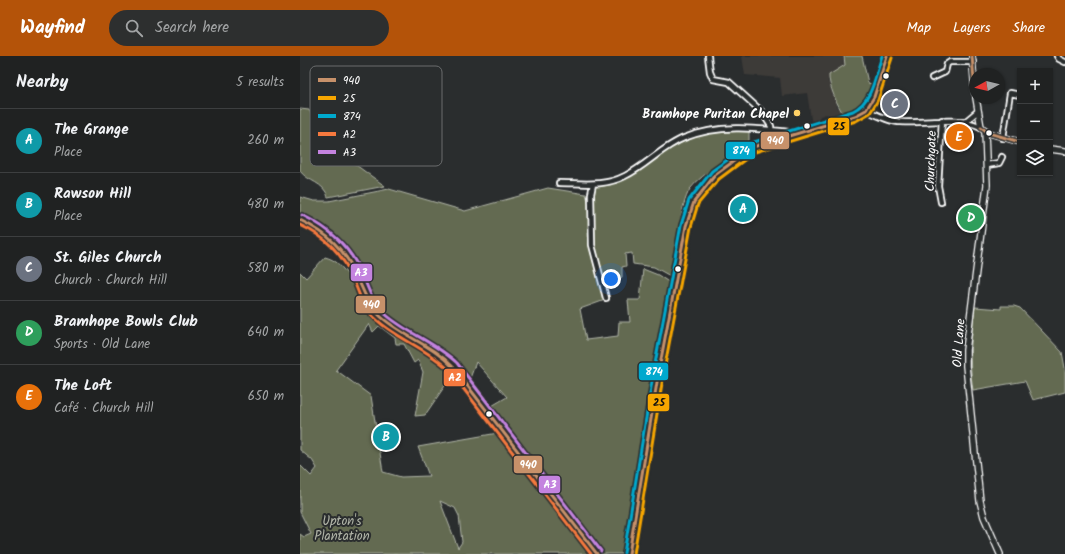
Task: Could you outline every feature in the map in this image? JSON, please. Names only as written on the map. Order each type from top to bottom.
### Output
[{"type":"highway","points":[[629,554],[659,370],[686,226],[690,212],[698,196],[715,175],[753,147],[855,116],[866,110],[874,97],[887,56]]},
{"type":"highway","points":[[300,220],[327,234],[343,248],[366,299],[378,314],[433,348],[448,360],[597,554]]},
{"type":"street","points":[[708,56],[710,72],[713,78],[730,82],[768,119],[772,130],[772,140]]},
{"type":"street","points":[[1057,56],[1065,62]]},
{"type":"street","points":[[932,78],[945,72],[948,63],[973,59]]},
{"type":"street","points":[[1003,138],[1010,93],[1017,94]]},
{"type":"street","name":"Old Lane","points":[[977,104],[983,129],[987,165],[986,195],[966,350],[966,366],[980,501],[984,517],[1000,554]]},
{"type":"street","points":[[866,110],[899,122],[942,120],[966,121],[1003,138],[1017,141]]},
{"type":"street","points":[[966,121],[978,111]]},
{"type":"street","name":"Churchgate","points":[[941,202],[938,186],[942,120]]},
{"type":"street","points":[[559,183],[593,184],[611,181],[625,176],[683,138],[713,129],[744,127],[790,132],[793,134]]},
{"type":"street","points":[[1053,150],[1065,152]]},
{"type":"street","points":[[987,165],[999,163],[1002,157]]},
{"type":"street","points":[[593,184],[591,194],[592,245],[606,298]]},
{"type":"shaded area","points":[[742,56],[844,56],[845,65],[828,80],[837,106],[844,115],[835,117],[826,114],[820,116],[812,125],[807,93],[782,96],[780,78],[745,75]]},
{"type":"green space","points":[[844,56],[862,56],[868,83],[872,84],[868,96],[863,104],[856,110],[844,115],[834,95],[830,84],[829,75],[845,65]]},
{"type":"green space","points":[[300,109],[309,110],[310,112],[310,166],[358,166],[385,186],[328,197],[323,188],[307,178],[300,171]]},
{"type":"green space","points":[[715,130],[749,130],[749,145],[710,171],[690,189],[683,206],[672,277],[654,267],[633,264],[632,253],[625,254],[626,266],[622,267],[622,277],[606,287],[593,241],[593,187],[611,185],[656,159],[680,140]]},
{"type":"green space","points":[[548,188],[586,194],[590,208],[589,239],[605,300],[580,309],[586,340],[618,336],[619,322],[630,322],[628,300],[640,300],[643,269],[658,275],[670,283],[656,365],[650,418],[625,554],[602,554],[490,407],[507,397],[476,362],[469,381],[441,348],[393,322],[381,313],[369,296],[352,258],[341,241],[327,229],[300,215],[300,197],[314,201],[329,201],[389,189],[465,211]]},
{"type":"green space","points":[[964,210],[978,210],[978,227],[963,227]]},
{"type":"green space","name":"Upton's Plantation","points":[[325,257],[338,263],[347,274],[352,272],[368,307],[430,348],[453,374],[425,415],[415,416],[423,372],[418,360],[414,363],[404,344],[396,344],[395,338],[379,326],[373,332],[369,324],[336,370],[371,396],[383,472],[401,477],[429,476],[418,447],[498,433],[591,554],[300,554],[300,534],[304,537],[311,534],[300,512],[300,465],[311,476],[317,468],[312,460],[300,450],[300,272],[306,278]],"holes":[[[440,501],[455,508],[459,516],[462,542],[458,548]]]},
{"type":"green space","points":[[1001,306],[1014,306],[1020,308],[1062,352],[1065,368],[1065,392],[1033,400],[1025,381],[973,390],[970,358],[975,307],[1001,309]]},
{"type":"transit line","name":"874","points":[[624,553],[654,369],[681,225],[689,200],[712,171],[751,143],[853,111],[860,107],[869,94],[882,56]]},
{"type":"transit line","name":"940","points":[[629,554],[659,370],[686,226],[694,202],[715,175],[753,147],[855,116],[866,110],[874,97],[887,56]]},
{"type":"transit line","name":"940","points":[[972,56],[973,68]]},
{"type":"transit line","name":"25","points":[[634,554],[664,371],[691,227],[698,204],[719,179],[755,152],[856,121],[870,113],[878,100],[892,58]]},
{"type":"transit line","name":"940","points":[[981,127],[989,133],[1017,141]]},
{"type":"transit line","name":"A3","points":[[302,215],[322,226],[346,248],[358,266],[374,300],[384,313],[439,349],[457,363],[601,551]]},
{"type":"transit line","name":"940","points":[[300,220],[319,230],[341,250],[352,267],[369,303],[380,316],[445,359],[453,367],[597,554]]},
{"type":"transit line","name":"A2","points":[[300,225],[318,235],[333,247],[350,271],[363,304],[377,320],[397,335],[429,354],[449,370],[591,554]]},
{"type":"place","name":"St. Giles Church","points":[[895,104]]},
{"type":"place","name":"Bramhope Puritan Chapel","points":[[797,113]]},
{"type":"place","name":"The Loft","points":[[959,137]]},
{"type":"place","name":"The Grange","points":[[743,209]]},
{"type":"place","name":"Bramhope Bowls Club","points":[[971,218]]},
{"type":"place","name":"Rawson Hill","points":[[386,437]]}]
